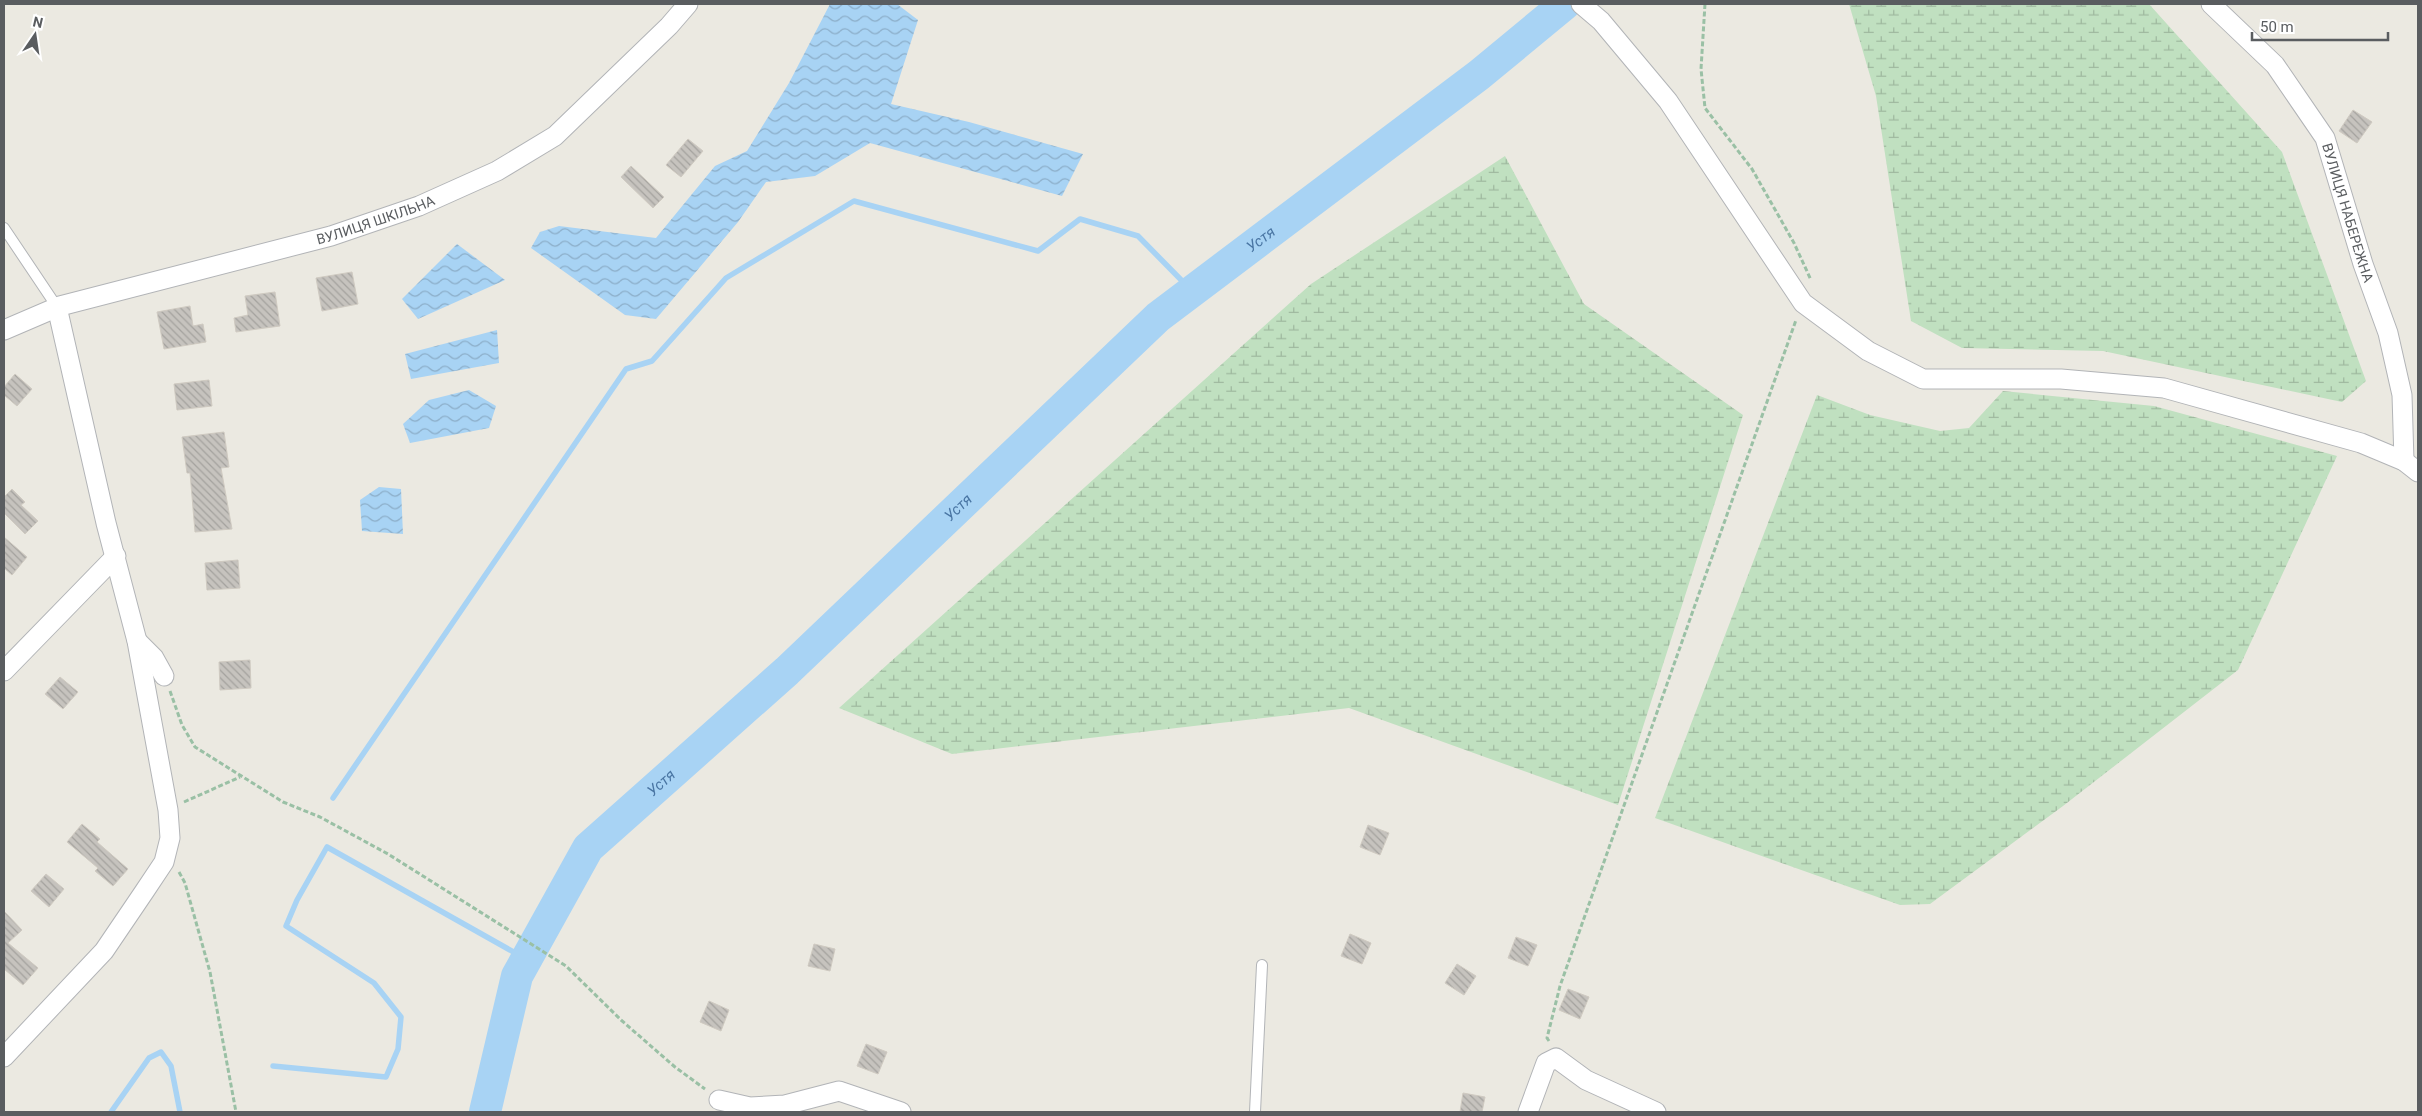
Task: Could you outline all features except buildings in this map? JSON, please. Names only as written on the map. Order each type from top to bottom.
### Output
[{"type":"street","name":"ВУЛИЦЯ ШКІЛЬНА","points":[[4,330],[57,307],[332,236],[419,206],[497,171],[556,136],[669,26],[688,4]]},
{"type":"street","points":[[1581,4],[1601,21],[1668,101],[1802,303],[1868,351],[1923,379],[2061,379],[2164,388],[2361,443],[2411,467]]},
{"type":"street","name":"ВУЛИЦЯ НАБЕРЕЖНА","points":[[2211,4],[2276,64],[2325,138],[2363,264],[2388,333],[2402,395],[2411,467]]},
{"type":"street","points":[[4,1057],[104,951],[164,862],[170,838],[168,810],[137,641],[106,523],[57,307]]},
{"type":"street","points":[[4,671],[116,556]]},
{"type":"street","points":[[137,641],[154,658],[164,676]]},
{"type":"street","points":[[1528,1112],[1546,1063],[1556,1058],[1586,1080],[1656,1112]]},
{"type":"street","points":[[719,1100],[750,1107],[785,1105],[839,1091],[901,1112]]},
{"type":"lane","points":[[4,228],[57,307]]},
{"type":"lane","points":[[1255,1112],[1262,965]]},
{"type":"path","points":[[1556,1058],[1547,1038],[1560,986],[1802,303],[1815,287],[1794,243],[1752,170],[1706,108],[1701,69],[1706,4]]},
{"type":"path","points":[[164,676],[182,725],[195,747],[283,802],[320,817],[388,854],[566,966],[675,1067],[719,1100]]},
{"type":"path","points":[[168,810],[241,776]]},
{"type":"path","points":[[167,849],[185,883],[210,972],[236,1112]]},
{"type":"green space","points":[[1849,4],[2149,4],[2282,152],[2366,381],[2342,402],[2103,351],[1962,348],[1911,321],[1876,96]]},
{"type":"green space","points":[[1505,156],[1584,304],[1743,415],[1618,805],[1349,708],[952,754],[839,708],[1311,284]]},
{"type":"green space","points":[[2003,391],[2154,406],[2337,456],[2238,670],[2063,806],[1930,904],[1900,905],[1655,818],[1817,395],[1870,415],[1940,431],[1969,428]]},
{"type":"water","points":[[830,4],[897,4],[918,20],[891,104],[969,122],[1083,154],[1062,196],[870,143],[815,176],[766,182],[738,222],[656,319],[625,315],[531,248],[540,232],[559,226],[656,238],[715,166],[747,151],[789,83]]},
{"type":"water","points":[[457,244],[505,280],[418,319],[402,299]]},
{"type":"water","points":[[497,330],[499,363],[411,379],[405,354]]},
{"type":"water","points":[[469,390],[496,406],[489,428],[410,443],[403,424],[429,400]]},
{"type":"water","points":[[379,487],[401,489],[403,534],[362,531],[360,500]]},
{"type":"waterway","name":"Устя","points":[[485,1112],[517,976],[588,848],[787,671],[1158,317],[1479,75],[1565,4]]},
{"type":"waterway","points":[[333,798],[626,369],[652,361],[726,278],[854,201],[1038,251],[1080,219],[1138,236],[1192,291]]},
{"type":"waterway","points":[[273,1066],[386,1077],[398,1049],[401,1017],[374,983],[286,926],[297,900],[327,847],[526,959]]},
{"type":"waterway","points":[[111,1112],[149,1058],[161,1052],[171,1066],[180,1112]]}]
